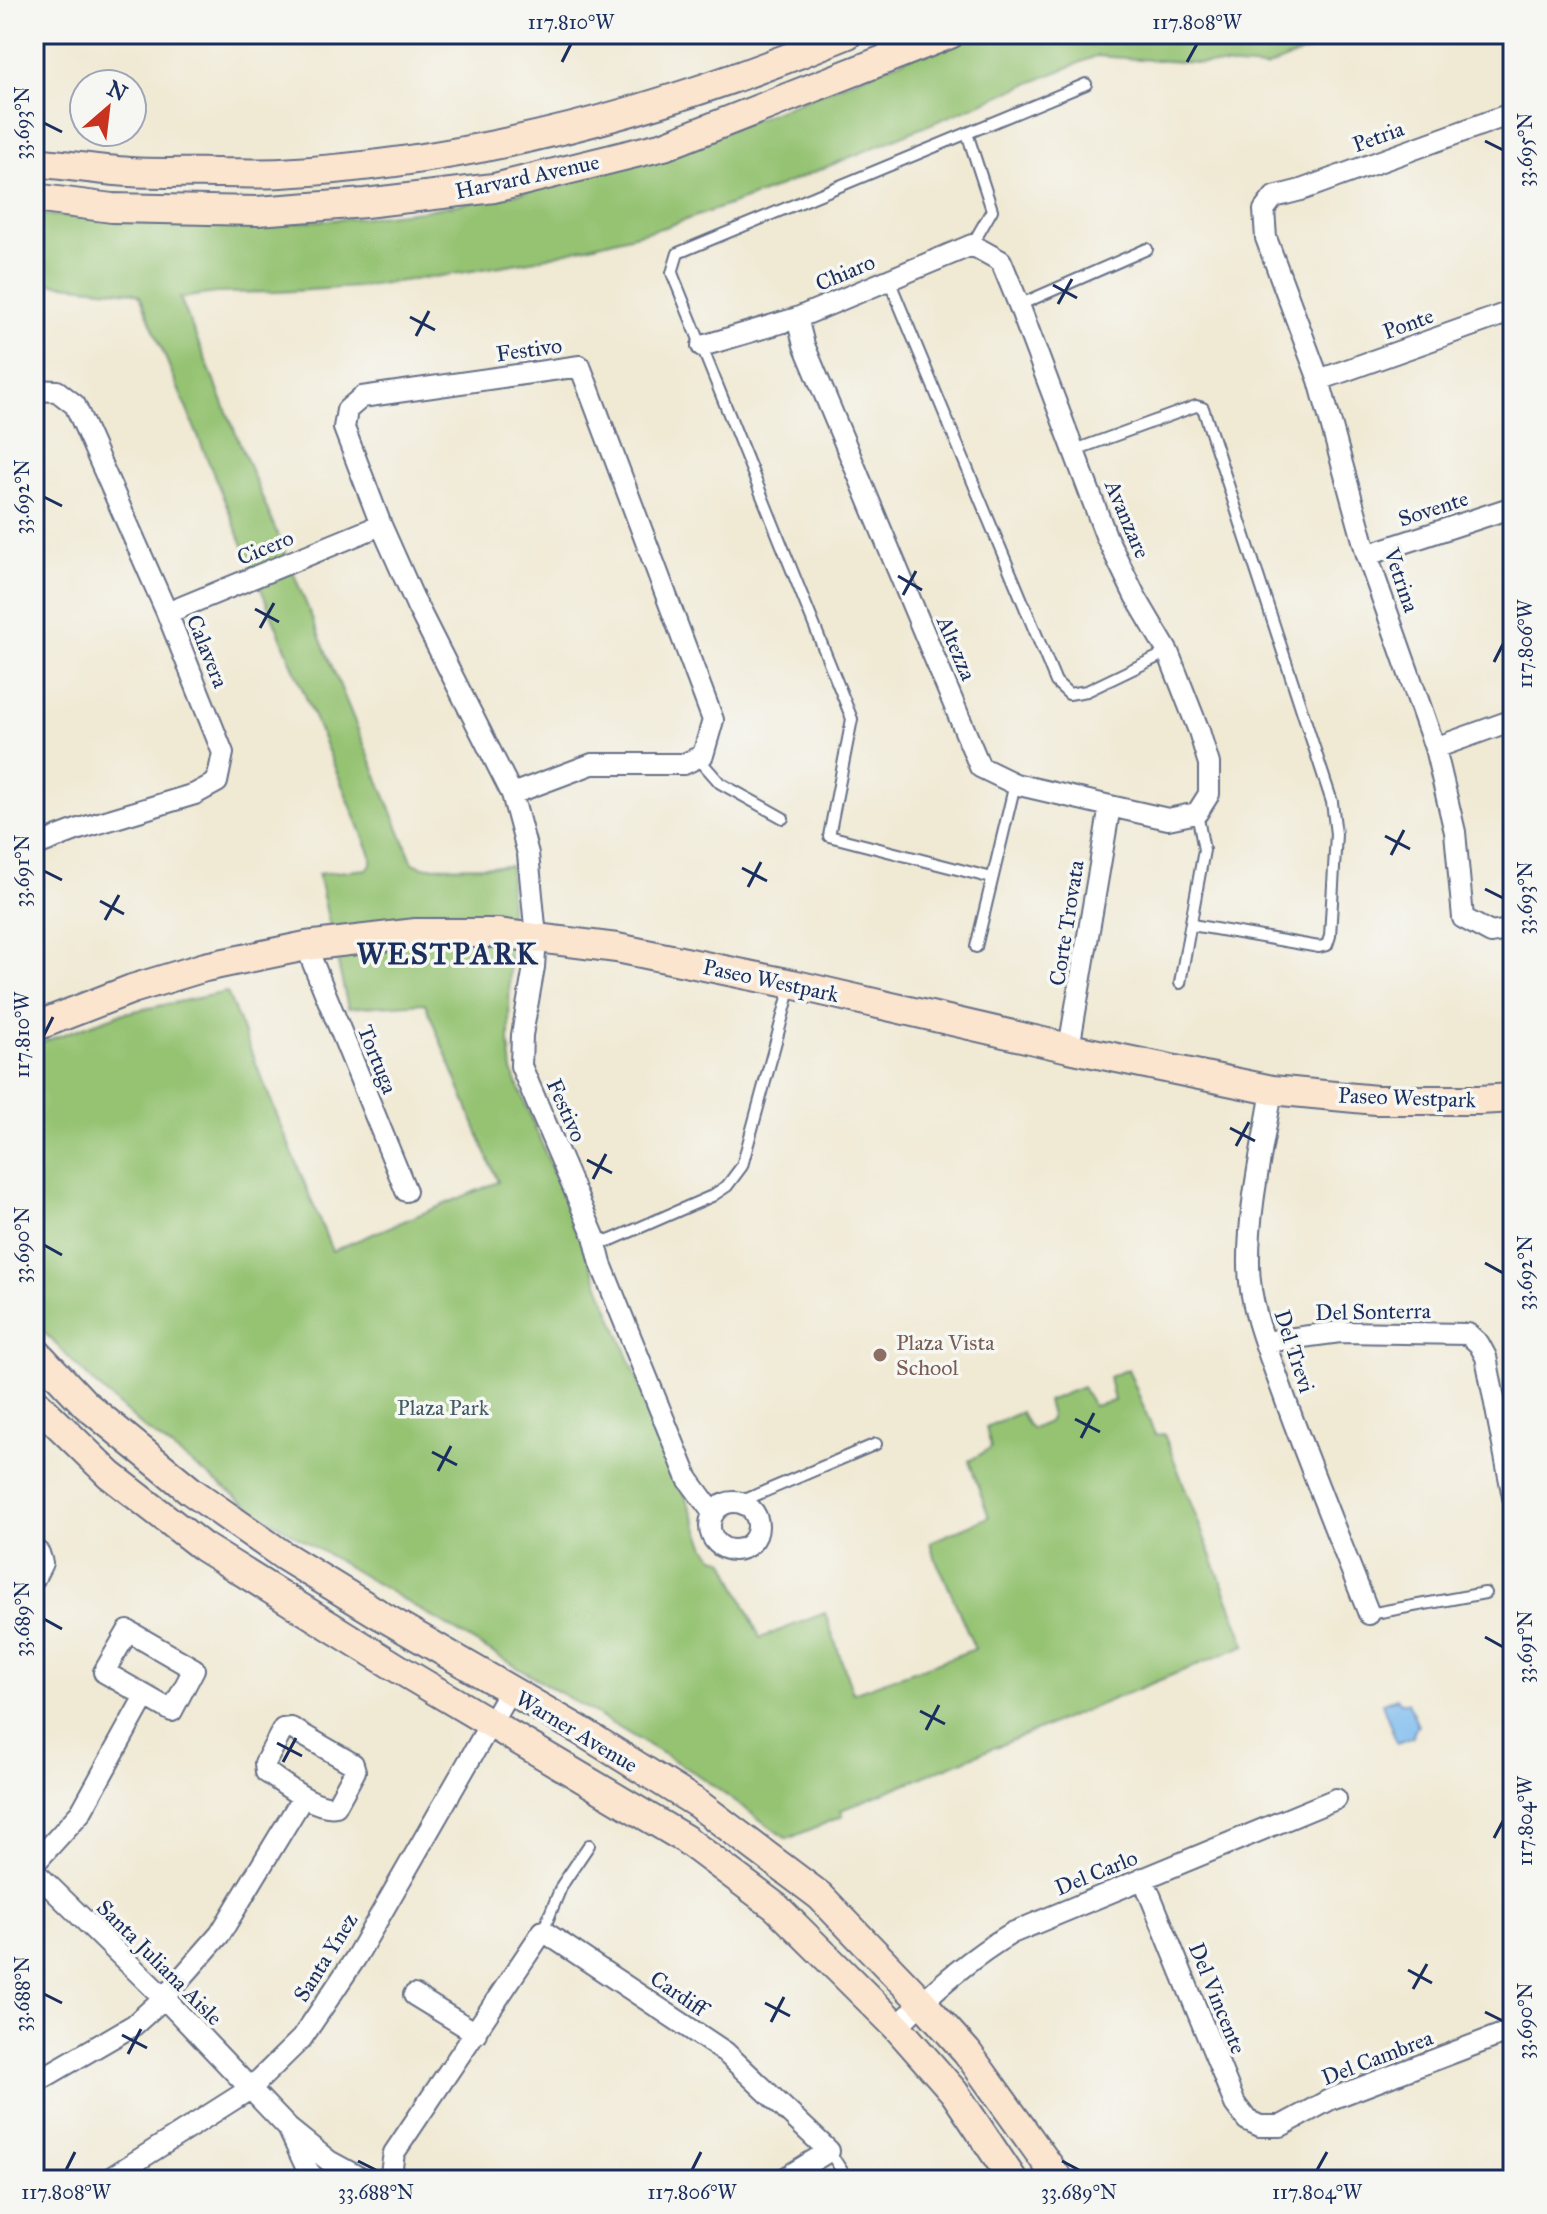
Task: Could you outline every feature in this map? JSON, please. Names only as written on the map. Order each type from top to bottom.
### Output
[{"type":"street","name":"Harvard Avenue","points":[[34,162],[132,172],[265,173],[387,163],[495,145],[585,124],[764,67],[848,34]]},
{"type":"street","name":"Harvard Avenue","points":[[34,198],[112,208],[257,211],[365,203],[494,188],[664,146],[950,34]]},
{"type":"street","name":"Petria","points":[[1264,210],[1274,197],[1513,113]]},
{"type":"street","name":"Vetrina","points":[[1264,210],[1266,238],[1319,380],[1367,555],[1435,748],[1455,832],[1463,918],[1491,933],[1513,929]]},
{"type":"street","name":"Avanzare","points":[[972,245],[1001,261],[1106,536],[1135,596],[1168,652],[1209,764],[1209,794],[1197,813]]},
{"type":"street","name":"Chiaro","points":[[702,346],[797,318],[972,245]]},
{"type":"street","name":"Ponte","points":[[1319,380],[1513,311]]},
{"type":"street","name":"Altezza","points":[[797,318],[804,345],[980,767],[1015,784],[1168,819],[1197,813]]},
{"type":"street","name":"Festivo","points":[[698,758],[703,755],[713,720],[580,366],[362,397],[347,410],[344,428],[381,525],[417,606],[512,794],[528,854],[536,937],[522,1035],[521,1066],[594,1236],[601,1264],[688,1479],[713,1513],[710,1521],[712,1538],[725,1549],[742,1550],[755,1539],[759,1525],[753,1511],[740,1502]]},
{"type":"street","name":"Calavera","points":[[34,390],[57,391],[75,405],[167,613],[223,753],[217,782],[195,794],[34,846]]},
{"type":"street","name":"Sovente","points":[[1367,555],[1513,507]]},
{"type":"street","name":"Cicero","points":[[167,613],[381,525]]},
{"type":"street","points":[[1435,748],[1513,720]]},
{"type":"street","points":[[512,794],[592,764],[684,764],[698,758]]},
{"type":"street","name":"Corte Trovata","points":[[1069,1048],[1110,806]]},
{"type":"street","name":"Paseo Westpark","points":[[34,1027],[132,989],[191,971],[306,946],[416,933],[497,933],[617,948],[1272,1090],[1376,1100],[1513,1098]]},
{"type":"street","name":"Tortuga","points":[[306,946],[406,1191]]},
{"type":"street","name":"Del Trevi","points":[[1272,1090],[1252,1218],[1249,1266],[1252,1294],[1265,1342],[1369,1614]]},
{"type":"street","name":"Del Sonterra","points":[[1265,1342],[1340,1332],[1468,1334],[1479,1344],[1486,1357],[1513,1497]]},
{"type":"street","name":"Warner Avenue","points":[[34,1350],[86,1405],[191,1491],[284,1556],[581,1731],[698,1804],[820,1896],[967,2052],[1059,2180]]},
{"type":"street","name":"Warner Avenue","points":[[34,1401],[110,1475],[203,1547],[399,1669],[685,1839],[776,1907],[897,2027],[954,2092],[1013,2180]]},
{"type":"street","points":[[713,1513],[725,1503],[740,1502]]},
{"type":"street","points":[[34,1549],[42,1563],[34,1579]]},
{"type":"street","name":"Santa Ynez","points":[[107,2180],[250,2089],[302,2038],[355,1959],[509,1691]]},
{"type":"street","points":[[34,1864],[81,1812],[145,1696]]},
{"type":"street","points":[[291,1728],[353,1764],[355,1771],[336,1806],[327,1807],[303,1797],[266,1772],[265,1763],[283,1729],[291,1728]]},
{"type":"street","points":[[34,2083],[134,2025],[164,1998],[220,1934],[303,1797]]},
{"type":"street","name":"Del Carlo","points":[[897,2027],[984,1949],[1012,1933],[1336,1799]]},
{"type":"street","name":"Santa Juliana Aisle","points":[[34,1871],[164,1998],[250,2089]]},
{"type":"street","name":"Del Vincente","points":[[1143,1878],[1235,2104],[1247,2120],[1260,2126]]},
{"type":"street","points":[[390,2180],[394,2153],[543,1931]]},
{"type":"street","name":"Cardiff","points":[[543,1931],[725,2052],[829,2151]]},
{"type":"street","points":[[414,1995],[476,2033]]},
{"type":"street","name":"Del Cambrea","points":[[1260,2126],[1281,2126],[1331,2099],[1513,2030]]},
{"type":"street","points":[[250,2089],[288,2128],[355,2178]]},
{"type":"street","points":[[288,2128],[315,2180]]},
{"type":"street","points":[[782,2180],[829,2151]]},
{"type":"lane","points":[[992,878],[829,836],[852,719],[672,273],[678,253],[1086,84]]},
{"type":"lane","points":[[967,133],[992,210],[972,245]]},
{"type":"lane","points":[[1019,305],[1147,249]]},
{"type":"lane","points":[[889,280],[1056,682],[1069,694],[1087,691],[1168,652]]},
{"type":"lane","points":[[1075,450],[1196,406],[1203,408],[1332,802],[1336,834],[1327,945],[1319,947],[1192,925]]},
{"type":"lane","points":[[698,758],[720,783],[783,818]]},
{"type":"lane","points":[[976,947],[1015,784]]},
{"type":"lane","points":[[1180,983],[1204,850],[1197,813]]},
{"type":"lane","points":[[594,1236],[609,1241],[712,1196],[727,1186],[742,1166],[792,984]]},
{"type":"lane","points":[[740,1502],[876,1444]]},
{"type":"lane","points":[[1369,1614],[1485,1593]]},
{"type":"lane","points":[[543,1931],[562,1885],[589,1845]]},
{"type":"lane","points":[[829,2151],[848,2180]]},
{"type":"green space","name":"Plaza Park","points":[[968,34],[1348,34],[1265,68],[1096,56],[763,193],[665,227],[536,260],[357,287],[216,293],[180,298],[413,863],[423,867],[510,866],[509,1042],[512,1071],[706,1547],[713,1556],[725,1561],[760,1638],[825,1613],[853,1693],[975,1649],[930,1542],[989,1517],[969,1461],[991,1448],[986,1427],[1021,1412],[1032,1429],[1048,1422],[1051,1416],[1047,1401],[1082,1387],[1093,1406],[1114,1401],[1109,1377],[1128,1369],[1155,1435],[1164,1434],[1246,1645],[841,1810],[843,1816],[787,1839],[695,1773],[261,1515],[144,1428],[34,1322],[34,1045],[120,1014],[227,992],[332,1251],[498,1182],[425,1003],[348,1008],[318,874],[367,869],[371,864],[371,855],[140,296],[132,292],[34,282],[34,214],[175,224],[273,224],[421,211],[517,194],[689,146]]},
{"type":"water","points":[[1397,1698],[1408,1702],[1418,1726],[1413,1737],[1397,1743],[1382,1703]]},
{"type":"place","name":"Plaza Vista School","points":[[880,1355]]},
{"type":"district","name":"WESTPARK","points":[[448,954]]}]
